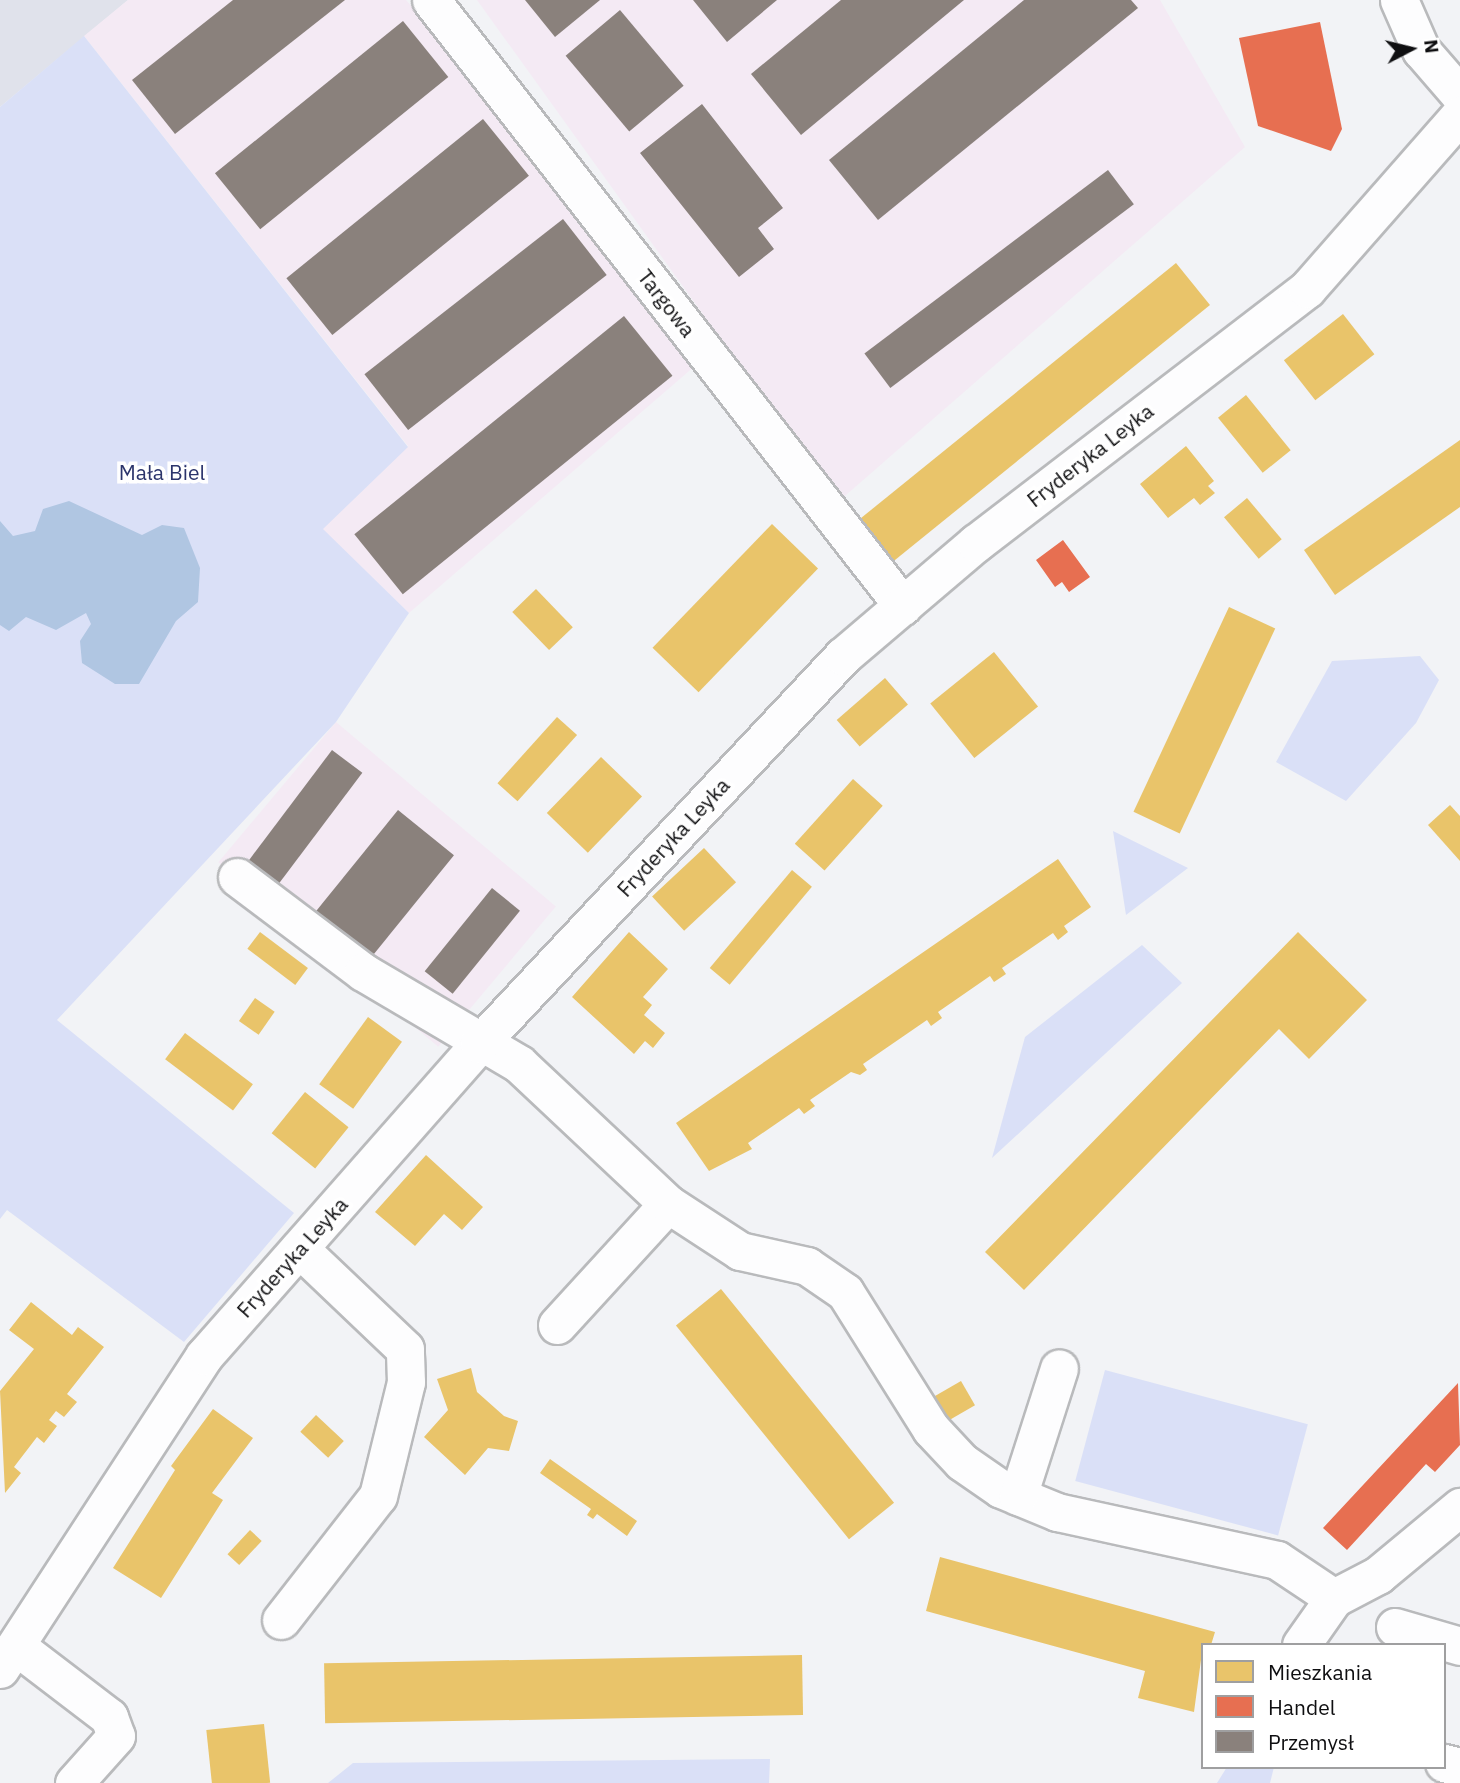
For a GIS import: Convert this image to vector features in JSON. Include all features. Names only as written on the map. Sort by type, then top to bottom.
[{"type":"street","name":"Targowa","points":[[431,0],[903,606]]},
{"type":"street","points":[[1399,0],[1420,50],[1460,95]]},
{"type":"street","name":"Fryderyka Leyka","points":[[8,1657],[204,1356],[479,1044],[843,656],[1307,289],[1460,114]]},
{"type":"street","points":[[237,877],[363,972],[411,995],[479,1044],[519,1064],[668,1204],[740,1251],[807,1266],[845,1292],[931,1429],[962,1462],[1018,1496],[1058,1512],[1276,1560],[1334,1598]]},
{"type":"street","points":[[556,1325],[668,1204]]},
{"type":"street","points":[[281,1620],[378,1496],[406,1381],[405,1349],[299,1248]]},
{"type":"street","points":[[1018,1496],[1059,1368]]},
{"type":"street","points":[[1302,1643],[1334,1598],[1378,1575],[1460,1507]]},
{"type":"street","points":[[1395,1627],[1460,1646]]},
{"type":"street","points":[[8,1657],[109,1717],[116,1736],[74,1783]]},
{"type":"shaded area","points":[[0,0],[128,0],[0,107]]},
{"type":"shaded area","points":[[128,0],[406,0],[490,96],[696,365],[409,613],[322,529],[408,446],[84,36]]},
{"type":"shaded area","points":[[477,0],[1160,0],[1245,147],[838,502]]},
{"type":"shaded area","points":[[69,501],[142,535],[162,525],[184,528],[200,568],[198,602],[176,621],[139,684],[115,684],[82,663],[80,641],[91,624],[86,613],[56,630],[26,617],[9,631],[0,625],[0,521],[13,536],[35,531],[43,509]]},
{"type":"shaded area","points":[[336,722],[556,906],[438,1047],[218,862]]},
{"type":"green space","name":"Mała Biel","points":[[84,36],[408,447],[323,529],[409,613],[336,722],[57,1020],[294,1213],[184,1342],[7,1210],[0,1219],[0,107]]},
{"type":"green space","points":[[1420,656],[1439,680],[1416,723],[1346,801],[1276,762],[1332,661]]},
{"type":"green space","points":[[1113,831],[1188,868],[1126,915]]},
{"type":"green space","points":[[1142,945],[1182,983],[992,1158],[1025,1037]]},
{"type":"green space","points":[[1105,1370],[1308,1424],[1278,1535],[1075,1481]]},
{"type":"green space","points":[[770,1759],[769,1783],[328,1783],[353,1763]]},
{"type":"green space","points":[[1226,1769],[1274,1769],[1270,1783],[1217,1783]]},
{"type":"building: Mieszkania","points":[[1176,263],[1210,305],[887,567],[853,525]]},
{"type":"building: Mieszkania","points":[[1343,314],[1374,354],[1315,400],[1284,360]]},
{"type":"building: Mieszkania","points":[[1246,395],[1291,450],[1263,473],[1218,418]]},
{"type":"building: Mieszkania","points":[[1460,440],[1460,507],[1335,595],[1304,550]]},
{"type":"building: Mieszkania","points":[[1186,446],[1214,481],[1208,486],[1215,493],[1200,505],[1194,498],[1168,518],[1140,484]]},
{"type":"building: Mieszkania","points":[[1247,498],[1282,539],[1259,559],[1224,517]]},
{"type":"building: Mieszkania","points":[[772,524],[818,568],[699,692],[653,648]]},
{"type":"building: Mieszkania","points":[[536,589],[573,627],[549,650],[512,612]]},
{"type":"building: Mieszkania","points":[[1229,607],[1275,629],[1180,833],[1133,812]]},
{"type":"building: Mieszkania","points":[[994,652],[1038,706],[974,758],[930,704]]},
{"type":"building: Mieszkania","points":[[885,678],[908,704],[860,746],[837,720]]},
{"type":"building: Mieszkania","points":[[557,717],[577,735],[518,801],[497,783]]},
{"type":"building: Mieszkania","points":[[601,757],[642,797],[588,853],[547,813]]},
{"type":"building: Mieszkania","points":[[853,779],[883,806],[825,870],[795,844]]},
{"type":"building: Mieszkania","points":[[1450,805],[1460,816],[1460,861],[1428,825]]},
{"type":"building: Mieszkania","points":[[704,848],[736,882],[684,931],[652,896]]},
{"type":"building: Mieszkania","points":[[1058,859],[1091,907],[1064,926],[1068,932],[1058,940],[1053,933],[1002,968],[1006,974],[994,982],[990,976],[938,1012],[942,1018],[931,1026],[927,1020],[863,1064],[867,1070],[860,1075],[851,1072],[810,1100],[815,1106],[804,1114],[799,1108],[748,1143],[752,1149],[709,1171],[676,1123]]},
{"type":"building: Mieszkania","points":[[792,870],[812,887],[730,985],[710,968]]},
{"type":"building: Mieszkania","points":[[260,932],[308,968],[295,985],[247,949]]},
{"type":"building: Mieszkania","points":[[629,932],[668,969],[643,997],[652,1005],[644,1015],[665,1033],[653,1048],[645,1041],[634,1054],[572,997]]},
{"type":"building: Mieszkania","points":[[1298,932],[1367,1000],[1309,1059],[1279,1029],[1024,1290],[985,1252]]},
{"type":"building: Mieszkania","points":[[255,998],[275,1012],[259,1035],[239,1021]]},
{"type":"building: Mieszkania","points":[[368,1017],[402,1042],[353,1109],[319,1084]]},
{"type":"building: Mieszkania","points":[[185,1033],[253,1084],[233,1111],[165,1059]]},
{"type":"building: Mieszkania","points":[[305,1092],[349,1127],[315,1168],[272,1133]]},
{"type":"building: Mieszkania","points":[[426,1155],[483,1207],[462,1230],[444,1214],[415,1246],[375,1212]]},
{"type":"building: Mieszkania","points":[[721,1289],[894,1503],[849,1539],[676,1326]]},
{"type":"building: Mieszkania","points":[[31,1302],[72,1335],[78,1327],[104,1347],[67,1394],[77,1402],[64,1417],[56,1411],[49,1420],[57,1426],[44,1443],[37,1437],[14,1467],[21,1473],[5,1493],[0,1391],[34,1349],[9,1330]]},
{"type":"building: Mieszkania","points":[[471,1368],[477,1392],[504,1416],[518,1421],[509,1451],[488,1448],[465,1475],[424,1437],[448,1410],[437,1379]]},
{"type":"building: Mieszkania","points":[[961,1381],[975,1405],[947,1421],[933,1397]]},
{"type":"building: Mieszkania","points":[[213,1409],[253,1438],[212,1493],[223,1500],[161,1598],[113,1568],[175,1470],[171,1466]]},
{"type":"building: Mieszkania","points":[[316,1415],[344,1441],[328,1458],[300,1432]]},
{"type":"building: Mieszkania","points":[[550,1459],[637,1521],[627,1536],[597,1514],[593,1519],[587,1515],[591,1509],[540,1473]]},
{"type":"building: Mieszkania","points":[[250,1530],[262,1541],[239,1565],[227,1554]]},
{"type":"building: Mieszkania","points":[[940,1557],[1215,1632],[1212,1643],[1201,1643],[1194,1712],[1138,1698],[1145,1671],[926,1611]]},
{"type":"building: Mieszkania","points":[[802,1655],[803,1715],[325,1723],[324,1663]]},
{"type":"building: Mieszkania","points":[[264,1724],[270,1783],[212,1783],[206,1730]]},
{"type":"building: Handel","points":[[1320,22],[1342,129],[1331,151],[1258,126],[1239,38]]},
{"type":"building: Handel","points":[[1063,540],[1090,577],[1069,592],[1062,582],[1055,587],[1036,560]]},
{"type":"building: Handel","points":[[1458,1383],[1460,1445],[1435,1472],[1426,1464],[1347,1550],[1323,1528]]},
{"type":"building: Przemysł","points":[[233,0],[345,0],[175,134],[132,80]]},
{"type":"building: Przemysł","points":[[525,0],[600,0],[555,37]]},
{"type":"building: Przemysł","points":[[693,0],[777,0],[727,42]]},
{"type":"building: Przemysł","points":[[841,0],[964,0],[801,135],[751,74]]},
{"type":"building: Przemysł","points":[[1024,0],[1131,0],[1138,8],[878,220],[829,160]]},
{"type":"building: Przemysł","points":[[620,10],[684,86],[629,131],[566,56]]},
{"type":"building: Przemysł","points":[[403,21],[448,77],[260,229],[215,173]]},
{"type":"building: Przemysł","points":[[702,104],[783,208],[758,228],[774,249],[739,277],[640,153]]},
{"type":"building: Przemysł","points":[[483,119],[529,176],[332,335],[286,278]]},
{"type":"building: Przemysł","points":[[1108,170],[1134,204],[890,388],[864,354]]},
{"type":"building: Przemysł","points":[[563,219],[607,275],[408,430],[364,374]]},
{"type":"building: Przemysł","points":[[624,316],[672,376],[403,594],[354,534]]},
{"type":"building: Przemysł","points":[[332,750],[362,773],[277,886],[247,863]]},
{"type":"building: Przemysł","points":[[398,810],[454,855],[366,964],[310,919]]},
{"type":"building: Przemysł","points":[[492,888],[520,911],[453,994],[425,971]]}]
